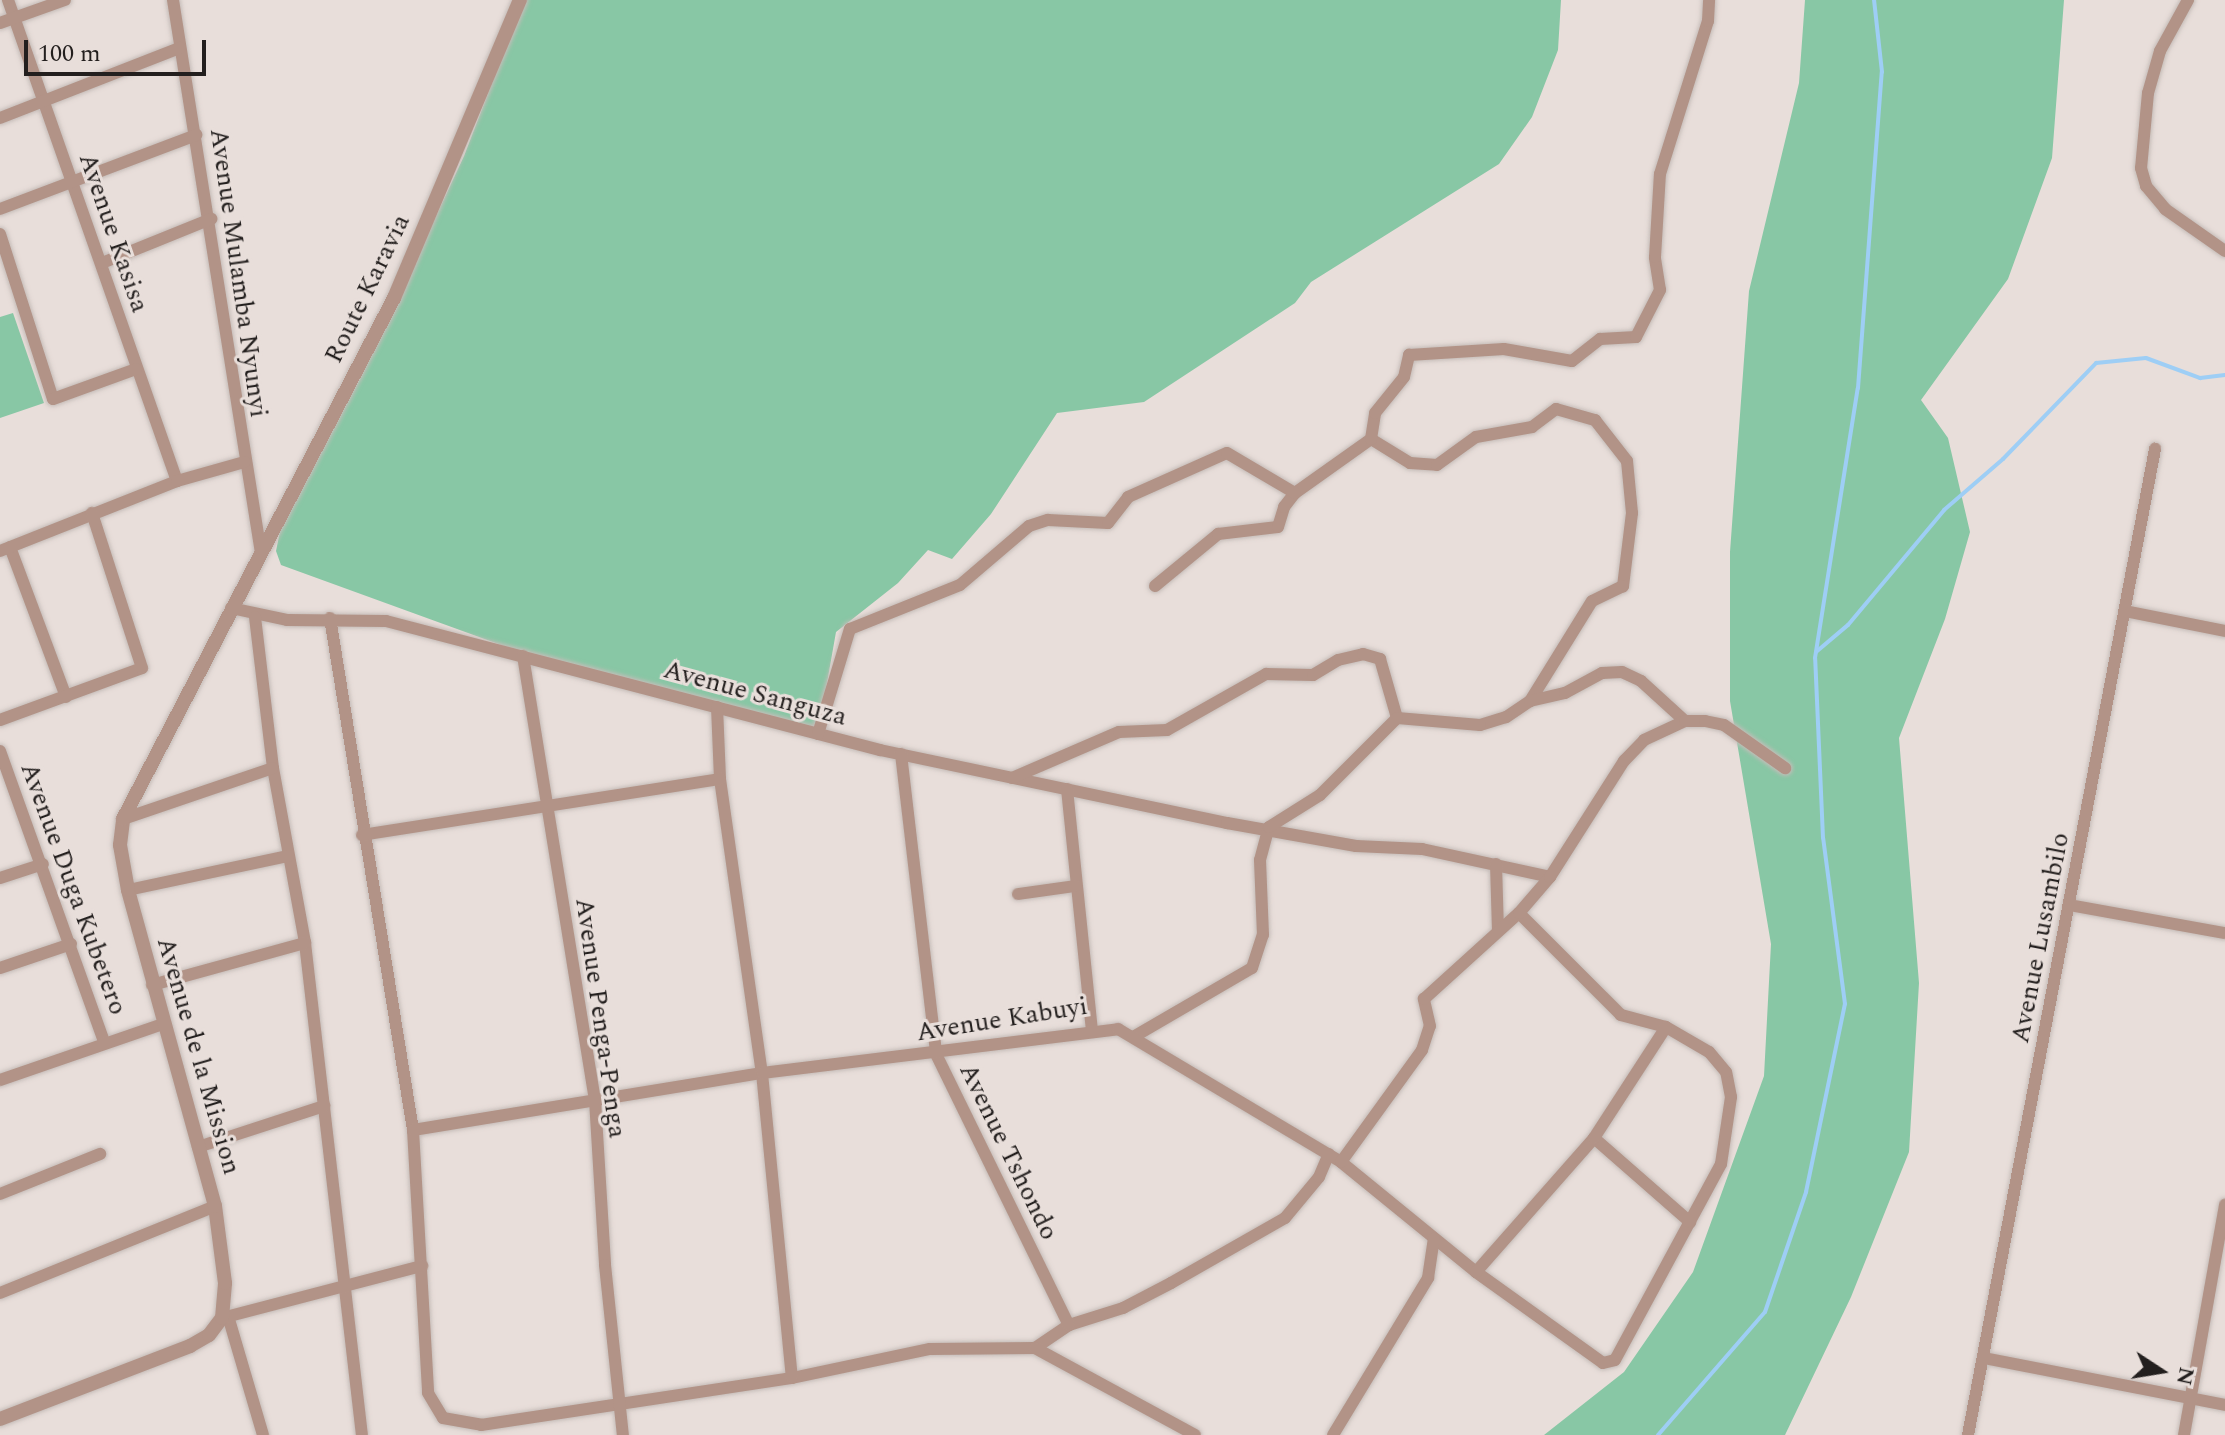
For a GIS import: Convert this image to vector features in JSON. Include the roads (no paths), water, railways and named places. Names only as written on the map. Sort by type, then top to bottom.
[{"type":"street","name":"Avenue Kasisa","points":[[8,0],[177,481]]},
{"type":"street","points":[[0,23],[65,0]]},
{"type":"street","name":"Avenue Mulamba Nyunyi","points":[[173,0],[211,219],[244,462],[261,553]]},
{"type":"street","name":"Route Karavia","points":[[241,590],[394,298],[520,0]]},
{"type":"street","points":[[1155,586],[1218,534],[1274,530],[1295,493],[1371,439],[1381,402],[1398,386],[1409,355],[1417,351],[1504,349],[1572,361],[1593,341],[1629,339],[1639,333],[1660,290],[1655,257],[1660,174],[1708,21],[1709,0]]},
{"type":"street","points":[[2188,0],[2160,51],[2148,93],[2141,168],[2146,186],[2165,209],[2225,251]]},
{"type":"street","points":[[0,118],[180,48]]},
{"type":"street","points":[[0,209],[196,135]]},
{"type":"street","points":[[102,263],[211,219]]},
{"type":"street","points":[[0,234],[51,395],[58,401],[136,369]]},
{"type":"street","points":[[1371,439],[1410,463],[1437,465],[1476,437],[1532,427],[1556,409],[1595,420],[1613,445],[1626,453],[1632,513],[1623,586],[1592,601],[1530,701]]},
{"type":"street","name":"Avenue Lusambilo","points":[[1968,1435],[2155,449]]},
{"type":"street","points":[[818,734],[850,629],[960,585],[1029,526],[1048,520],[1108,523],[1128,497],[1227,453],[1295,493]]},
{"type":"street","points":[[66,697],[5,549],[177,481],[244,462]]},
{"type":"street","points":[[0,720],[138,672],[142,665],[92,513]]},
{"type":"street","name":"Avenue de la Mission","points":[[225,1317],[225,1283],[215,1206],[152,985],[120,845],[123,819],[241,590]]},
{"type":"street","name":"Avenue Sanguza","points":[[231,608],[255,617],[386,621],[901,754],[1227,823],[1269,827],[1356,846],[1422,849],[1550,877]]},
{"type":"street","points":[[2125,611],[2225,631]]},
{"type":"street","points":[[255,617],[273,768],[305,943],[362,1435]]},
{"type":"street","points":[[330,618],[362,835],[413,1130],[428,1393],[443,1418],[470,1426],[792,1378],[902,1352],[1035,1348],[1195,1435]]},
{"type":"street","points":[[1011,778],[1119,732],[1167,730],[1266,674],[1313,675],[1354,655],[1369,653],[1380,659],[1397,718]]},
{"type":"street","name":"Avenue Penga-Penga","points":[[523,656],[595,1100],[623,1435]]},
{"type":"street","points":[[1135,1036],[1252,968],[1263,935],[1260,860],[1269,827],[1320,795],[1397,718],[1480,725],[1506,717],[1530,701],[1565,693],[1602,673],[1622,672],[1641,681],[1685,721]]},
{"type":"street","points":[[717,707],[720,779],[762,1073],[792,1378]]},
{"type":"street","points":[[1341,1162],[1429,1036],[1424,999],[1519,913],[1550,877],[1624,761],[1644,740],[1685,721],[1724,725],[1785,768]]},
{"type":"street","name":"Avenue Duga Kubetero","points":[[0,751],[5,779],[43,864],[104,1042]]},
{"type":"street","name":"Avenue Tshondo","points":[[901,754],[936,1054],[1069,1325]]},
{"type":"street","points":[[123,819],[273,768]]},
{"type":"street","points":[[362,835],[720,779]]},
{"type":"street","points":[[1067,789],[1092,1029]]},
{"type":"street","points":[[128,890],[288,856]]},
{"type":"street","points":[[0,878],[43,864]]},
{"type":"street","points":[[1496,864],[1498,930]]},
{"type":"street","points":[[1018,894],[1075,886]]},
{"type":"street","points":[[2069,905],[2225,933]]},
{"type":"street","points":[[1519,913],[1621,1015],[1637,1023],[1666,1027],[1709,1052],[1726,1072],[1731,1097],[1721,1164],[1690,1222],[1594,1138]]},
{"type":"street","points":[[152,985],[305,943]]},
{"type":"street","points":[[0,968],[71,944]]},
{"type":"street","points":[[0,1080],[163,1024]]},
{"type":"street","points":[[1476,1272],[1594,1138],[1666,1027]]},
{"type":"street","name":"Avenue Kabuyi","points":[[413,1130],[762,1073],[936,1054],[1092,1029],[1118,1029],[1135,1036],[1341,1162],[1476,1272],[1593,1360],[1615,1360],[1690,1222]]},
{"type":"street","points":[[198,1147],[324,1106]]},
{"type":"street","points":[[0,1194],[100,1154]]},
{"type":"street","points":[[1035,1348],[1069,1325],[1123,1308],[1285,1218],[1319,1177],[1329,1154]]},
{"type":"street","points":[[2184,1435],[2225,1205]]},
{"type":"street","points":[[0,1293],[215,1206]]},
{"type":"street","points":[[1333,1435],[1428,1278],[1434,1238]]},
{"type":"street","points":[[0,1419],[190,1346],[209,1335],[225,1317],[345,1282],[422,1266]]},
{"type":"street","points":[[225,1317],[263,1435]]},
{"type":"street","points":[[1984,1358],[2225,1405]]},
{"type":"waterway","points":[[1658,1435],[1765,1312],[1806,1192],[1845,1004],[1823,838],[1815,658],[1858,388],[1882,72],[1874,0]]},
{"type":"waterway","points":[[1816,652],[1848,625],[1944,510],[2003,459],[2096,363],[2146,358],[2200,378],[2225,375]]}]
